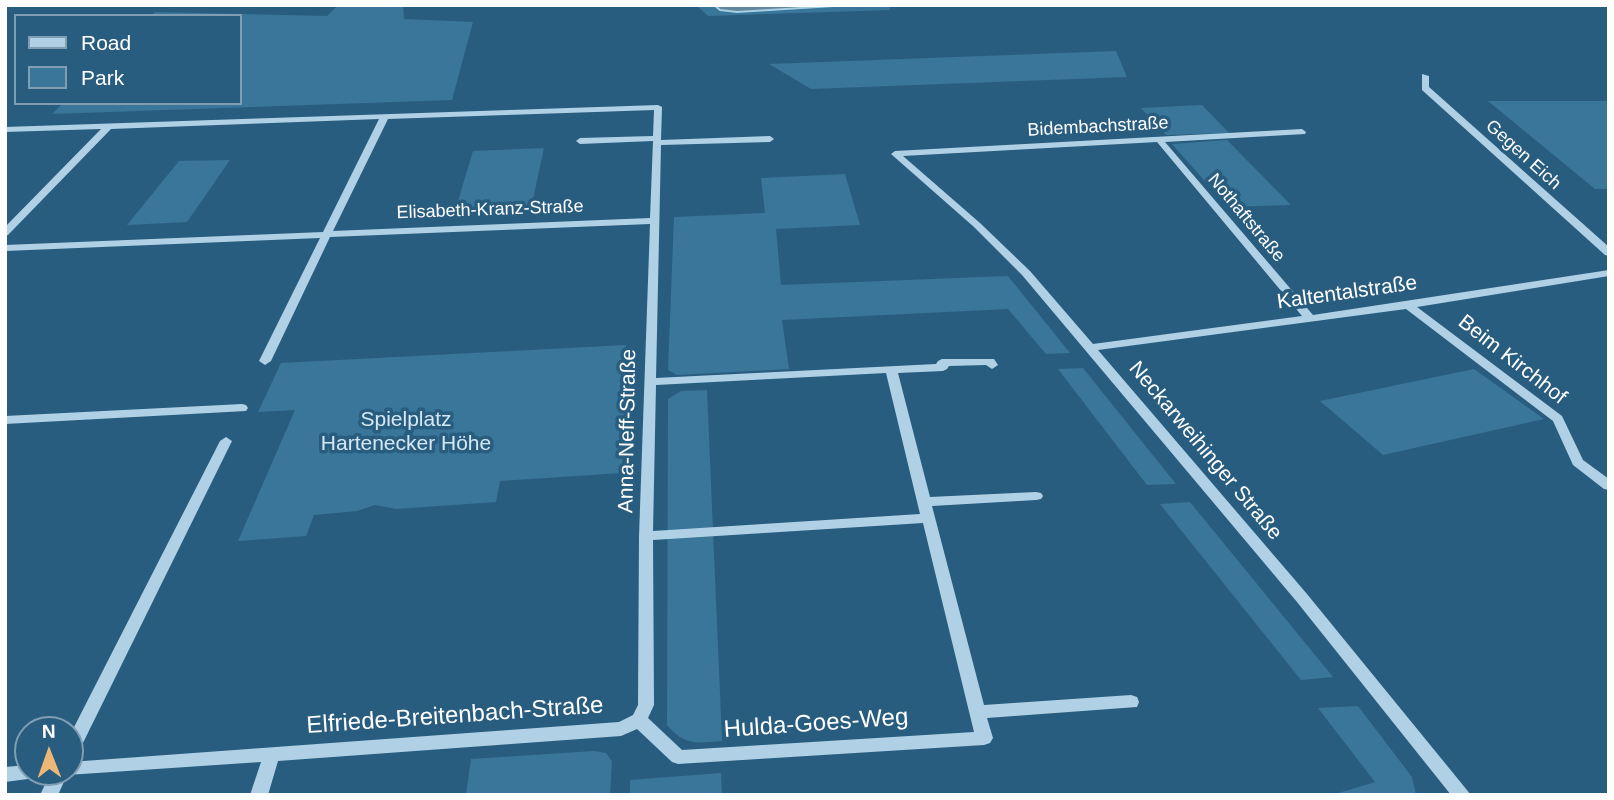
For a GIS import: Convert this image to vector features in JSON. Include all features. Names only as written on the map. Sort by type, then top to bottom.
[{"type":"street","name":"Gegen Eich","points":[[1425,76],[1425,88],[1609,253]]},
{"type":"street","name":"Anna-Neff-Straße","points":[[385,116],[658,107],[646,536],[646,705],[639,720]]},
{"type":"street","points":[[5,130],[385,116],[265,361]]},
{"type":"street","points":[[5,233],[109,127]]},
{"type":"street","name":"Bidembachstraße","points":[[895,154],[1302,132]]},
{"type":"street","points":[[580,141],[771,139]]},
{"type":"street","name":"Nothaftstraße","points":[[1158,140],[1309,317]]},
{"type":"street","name":"Neckarweihinger Straße","points":[[895,154],[977,225],[1026,273],[1294,588],[1462,795]]},
{"type":"street","name":"Elisabeth-Kranz-Straße","points":[[5,248],[655,221]]},
{"type":"street","name":"Kaltentalstraße","points":[[1090,348],[1408,305],[1609,273]]},
{"type":"street","name":"Beim Kirchhof","points":[[1408,305],[1558,419],[1578,462],[1609,486]]},
{"type":"street","points":[[650,382],[943,367],[942,363],[990,361],[992,365]]},
{"type":"street","name":"Hulda-Goes-Weg","points":[[639,720],[678,757],[985,738],[891,370]]},
{"type":"street","points":[[5,420],[242,408]]},
{"type":"street","points":[[84,724],[226,441]]},
{"type":"street","points":[[924,502],[1036,496]]},
{"type":"street","points":[[646,536],[928,518]]},
{"type":"street","points":[[978,712],[1131,702]]},
{"type":"street","name":"Elfriede-Breitenbach-Straße","points":[[84,768],[621,729],[639,720]]},
{"type":"street","points":[[259,795],[272,754]]},
{"type":"green space","points":[[338,5],[403,5],[404,19],[473,22],[452,100],[52,114],[61,105],[242,105],[242,14],[327,16]]},
{"type":"green space","points":[[696,5],[889,5],[890,10],[708,16]]},
{"type":"green space","points":[[155,12],[241,14],[153,14]]},
{"type":"green space","points":[[1116,51],[1127,77],[811,89],[769,64]]},
{"type":"green space","points":[[1488,101],[1609,101],[1609,189],[1595,189]]},
{"type":"green space","points":[[1202,105],[1229,133],[1166,135],[1141,108]]},
{"type":"green space","points":[[1227,140],[1291,205],[1228,207],[1172,144]]},
{"type":"green space","points":[[544,148],[531,208],[455,211],[473,151]]},
{"type":"green space","points":[[230,160],[187,222],[127,225],[179,161]]},
{"type":"green space","points":[[845,174],[860,225],[776,229],[781,285],[1008,276],[1070,353],[1046,354],[1008,309],[782,320],[789,369],[677,375],[668,370],[674,217],[765,213],[761,178]]},
{"type":"green space","name":"Spielplatz Hartenecker Höhe","points":[[626,345],[622,473],[500,481],[496,502],[396,509],[375,505],[357,511],[314,515],[306,536],[238,541],[295,410],[258,412],[281,363]]},
{"type":"green space","points":[[1083,368],[1176,484],[1147,485],[1058,369]]},
{"type":"green space","points":[[1474,369],[1544,419],[1383,455],[1320,401]]},
{"type":"green space","points":[[707,390],[722,741],[692,742],[680,737],[667,725],[668,399],[681,391]]},
{"type":"green space","points":[[1190,502],[1333,677],[1301,680],[1160,504]]},
{"type":"green space","points":[[1358,706],[1412,777],[1416,795],[1332,795],[1375,782],[1318,708]]},
{"type":"green space","points":[[594,751],[606,753],[612,761],[610,795],[466,795],[471,759]]},
{"type":"green space","points":[[721,773],[722,795],[630,795],[630,780]]},
{"type":"shaded area","points":[[714,5],[850,5],[737,12],[720,10]]}]
